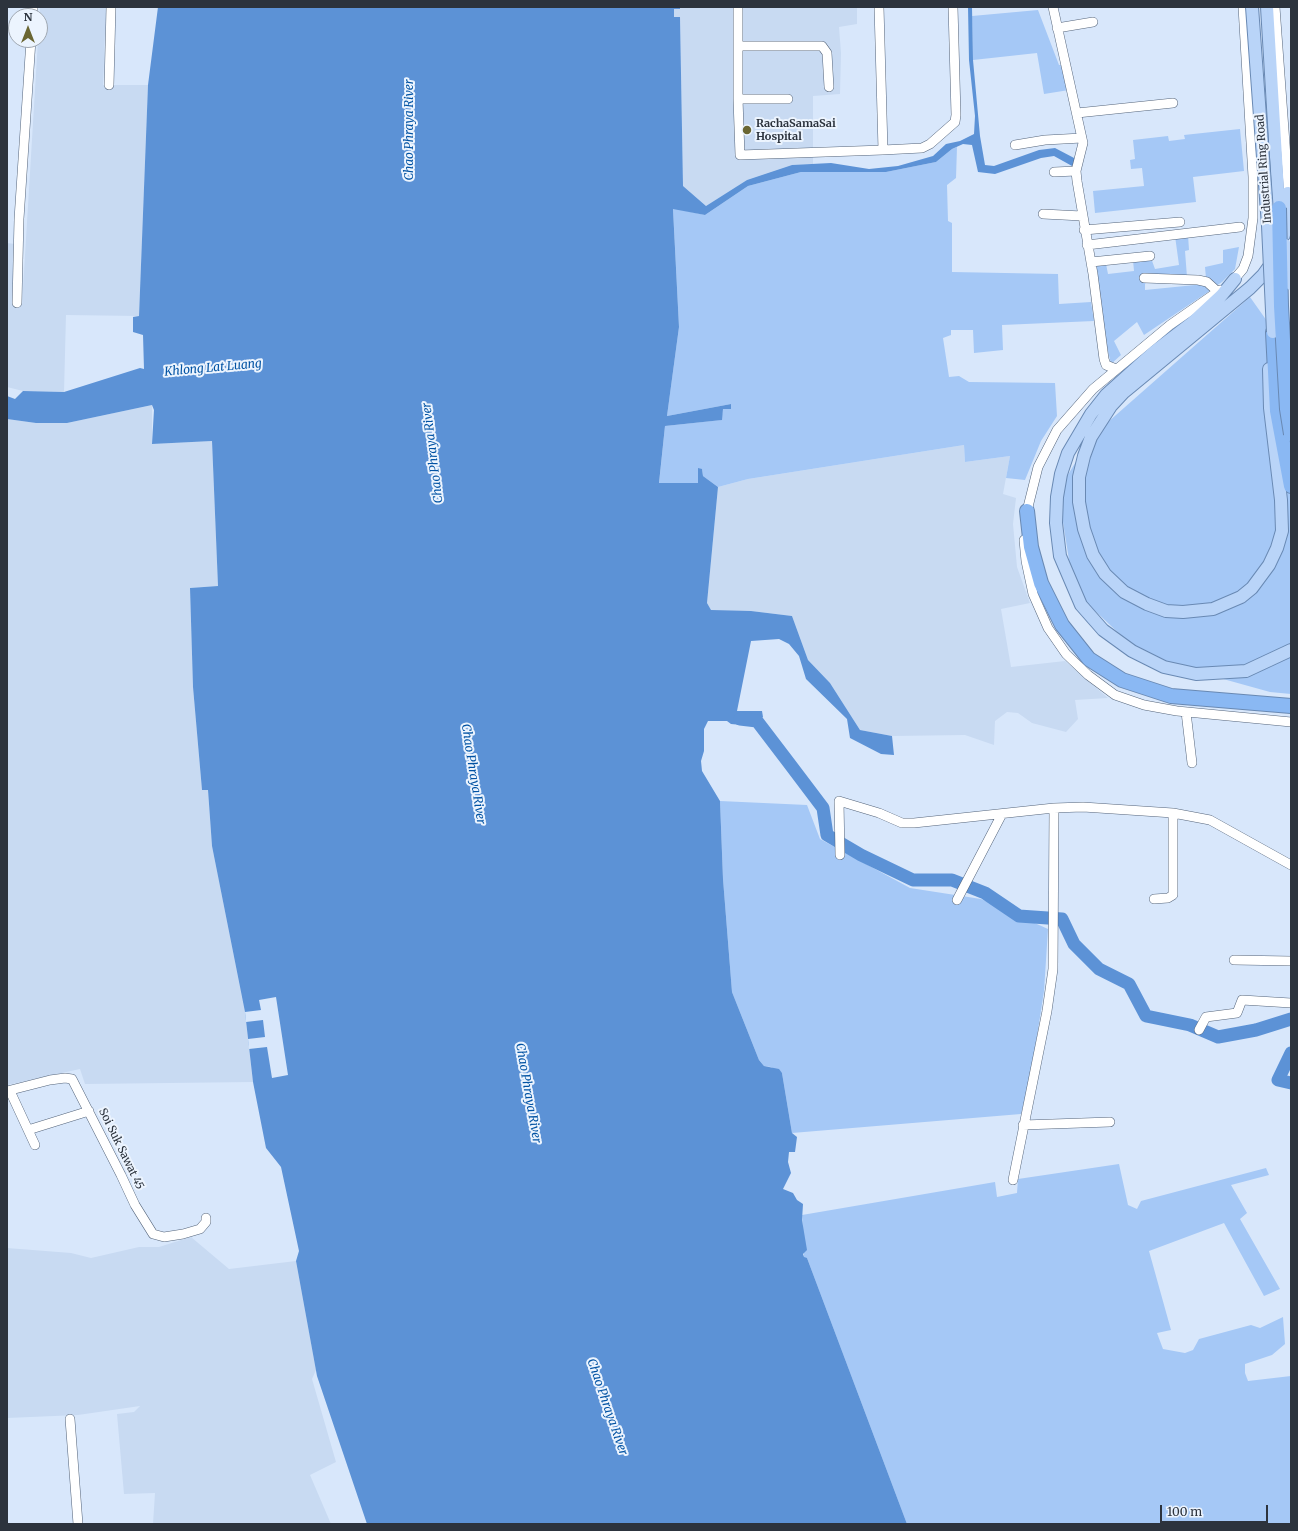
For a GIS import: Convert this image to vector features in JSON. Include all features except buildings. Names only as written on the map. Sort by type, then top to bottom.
[{"type":"highway","points":[[1285,208],[1281,306],[1287,409],[1291,434]]},
{"type":"highway","points":[[1273,332],[1277,411],[1291,486]]},
{"type":"highway","points":[[1027,511],[1031,546],[1041,583],[1062,625],[1089,659],[1122,680],[1171,696],[1226,702],[1291,706]]},
{"type":"main road","name":"Industrial Ring Road","points":[[1252,7],[1268,226],[1273,332],[1269,386],[1281,500],[1282,532],[1277,548],[1269,565],[1252,588],[1227,604],[1198,611],[1166,611],[1146,604],[1124,592],[1105,574],[1093,554],[1084,529],[1079,502],[1080,470],[1091,437],[1111,406],[1124,392],[1263,275],[1272,262],[1283,240],[1288,193]]},
{"type":"main road","name":"Industrial Ring Road","points":[[1267,7],[1291,284]]},
{"type":"main road","points":[[1235,279],[1221,296],[1193,322],[1155,351],[1106,395],[1091,414],[1068,453],[1061,474],[1057,497],[1056,523],[1060,556],[1081,606],[1103,630],[1132,651],[1164,667],[1196,674],[1246,671],[1291,650]]},
{"type":"street","points":[[109,85],[111,7]]},
{"type":"street","points":[[738,7],[738,99],[740,155],[922,148],[930,144],[955,122],[953,7]]},
{"type":"street","points":[[879,7],[883,150]]},
{"type":"street","points":[[1054,7],[1057,28],[1082,138],[1082,152],[1076,171],[1104,359],[1106,364],[1116,369]]},
{"type":"street","points":[[1243,7],[1254,198],[1252,240],[1243,269],[1235,279],[1170,325],[1116,369],[1093,389],[1057,430],[1038,467],[1027,511],[1024,532],[1026,561],[1033,594],[1048,628],[1066,654],[1088,675],[1115,695],[1144,705],[1186,712],[1291,722]]},
{"type":"street","points":[[1275,7],[1288,193],[1285,208]]},
{"type":"street","points":[[1057,28],[1093,22]]},
{"type":"street","points":[[738,46],[822,46],[827,53],[829,87]]},
{"type":"street","points":[[17,303],[19,226],[30,48]]},
{"type":"street","points":[[738,99],[788,99]]},
{"type":"street","points":[[1077,113],[1173,103]]},
{"type":"street","points":[[1016,145],[1045,140],[1082,138]]},
{"type":"street","points":[[1054,172],[1076,171]]},
{"type":"street","points":[[1043,214],[1082,216]]},
{"type":"street","points":[[1084,230],[1180,222]]},
{"type":"street","points":[[1087,245],[1240,227]]},
{"type":"street","points":[[1090,262],[1150,256]]},
{"type":"street","points":[[1144,278],[1198,280],[1207,282],[1218,292]]},
{"type":"street","points":[[1186,712],[1192,763]]},
{"type":"street","points":[[840,854],[839,802],[879,813],[902,823],[914,824],[1054,808],[1083,807],[1173,813],[1210,820],[1291,865]]},
{"type":"street","points":[[1013,1180],[1047,1011],[1053,969],[1054,808]]},
{"type":"street","points":[[1154,899],[1168,898],[1173,895],[1173,813]]},
{"type":"street","points":[[958,898],[1002,814]]},
{"type":"street","points":[[1234,960],[1291,961]]},
{"type":"street","points":[[1199,1030],[1206,1017],[1236,1014],[1242,1000],[1291,1003]]},
{"type":"street","name":"Soi Suk Sawat 45","points":[[9,1091],[69,1078],[75,1082],[135,1205],[153,1234],[164,1237],[200,1229],[206,1222],[206,1218]]},
{"type":"street","points":[[9,1091],[35,1145]]},
{"type":"street","points":[[28,1130],[89,1111]]},
{"type":"street","points":[[1023,1125],[1110,1122]]},
{"type":"street","points":[[70,1420],[78,1524]]},
{"type":"shaded area","points":[[106,7],[103,85],[148,85],[139,316],[66,315],[64,392],[23,391],[7,387],[7,243],[15,244],[12,304],[22,305],[38,48],[48,48],[48,8],[40,8]]},
{"type":"shaded area","name":"RachaSamaSai Hospital","points":[[680,7],[857,7],[857,24],[839,27],[841,53],[840,94],[813,96],[813,164],[792,165],[747,180],[706,206],[683,186],[680,18],[674,17],[674,9],[680,9]]},
{"type":"shaded area","points":[[1038,10],[1059,65],[1064,65],[1069,90],[1044,94],[1037,53],[973,60],[972,16]]},
{"type":"shaded area","points":[[1240,129],[1244,171],[1193,177],[1196,202],[1095,213],[1093,191],[1144,186],[1142,168],[1131,169],[1130,160],[1135,159],[1133,140],[1168,136],[1169,141],[1185,139],[1184,135]]},
{"type":"shaded area","points":[[957,147],[956,178],[947,185],[948,221],[952,223],[952,272],[1058,274],[1059,304],[1091,302],[1094,321],[1002,325],[1003,350],[974,353],[973,330],[951,330],[951,335],[943,338],[949,377],[959,376],[969,382],[1055,383],[1057,416],[1041,441],[1025,480],[1006,478],[1010,456],[965,462],[964,445],[748,479],[718,487],[703,476],[702,469],[698,469],[698,483],[659,484],[665,426],[721,420],[723,409],[731,409],[731,404],[667,416],[679,327],[673,208],[705,215],[748,186],[801,172],[886,172],[936,162],[952,149]]},
{"type":"shaded area","points":[[1188,235],[1189,250],[1185,251],[1187,277],[1150,277],[1145,284],[1145,290],[1205,284],[1211,290],[1144,335],[1137,322],[1114,341],[1121,355],[1111,364],[1105,338],[1095,266],[1106,264],[1108,274],[1134,271],[1133,260],[1151,258],[1155,269],[1179,265],[1175,236]]},
{"type":"shaded area","points":[[1239,247],[1235,269],[1222,282],[1216,286],[1206,278],[1205,267],[1223,263],[1223,250]]},
{"type":"shaded area","points":[[1250,297],[1291,355],[1291,694],[1270,692],[1144,657],[1074,591],[1058,491],[1091,437]]},
{"type":"shaded area","points":[[152,405],[152,444],[212,441],[218,586],[190,588],[193,687],[202,790],[208,790],[212,846],[245,1012],[253,1082],[85,1084],[80,1069],[7,1085],[7,419],[36,423],[67,423]]},
{"type":"shaded area","points":[[964,445],[965,462],[1010,456],[1003,494],[1016,498],[1013,524],[1017,567],[1030,603],[1001,609],[1011,667],[1065,661],[1108,698],[1075,700],[1078,719],[1066,732],[1032,723],[1018,713],[1007,712],[995,721],[994,745],[965,735],[892,736],[860,730],[830,683],[808,660],[792,616],[751,611],[711,611],[707,603],[718,487],[748,479]]},
{"type":"shaded area","points":[[720,801],[807,805],[820,839],[910,888],[981,899],[1048,929],[1044,991],[1031,1075],[1021,1114],[792,1133],[782,1073],[771,1067],[764,1066],[759,1060],[732,992],[723,879]]},
{"type":"shaded area","points":[[1119,1164],[1128,1205],[1137,1209],[1141,1201],[1266,1168],[1269,1175],[1231,1185],[1247,1213],[1240,1219],[1280,1289],[1264,1296],[1224,1223],[1149,1251],[1171,1330],[1157,1333],[1163,1349],[1185,1353],[1193,1350],[1199,1339],[1251,1325],[1260,1328],[1283,1317],[1285,1344],[1272,1355],[1245,1364],[1245,1373],[1248,1381],[1291,1376],[1291,1524],[907,1524],[807,1258],[804,1258],[802,1215],[995,1182],[997,1197],[1017,1193],[1018,1179]]},
{"type":"shaded area","points":[[191,1237],[229,1269],[296,1261],[316,1370],[312,1379],[336,1462],[310,1475],[331,1524],[153,1524],[155,1493],[124,1494],[117,1414],[134,1412],[140,1406],[78,1415],[7,1418],[7,1248],[71,1253],[91,1258],[139,1247],[159,1247]]},
{"type":"water","points":[[158,7],[680,7],[680,9],[674,9],[674,17],[680,17],[683,186],[706,206],[747,180],[792,165],[831,163],[869,169],[898,166],[933,156],[946,144],[960,141],[974,134],[975,116],[969,60],[968,7],[972,7],[973,60],[980,136],[985,165],[994,166],[1039,150],[1055,148],[1076,159],[1072,166],[1054,156],[1041,158],[995,174],[978,172],[972,145],[963,144],[952,149],[936,162],[886,172],[801,172],[748,186],[705,215],[673,209],[679,327],[667,416],[731,404],[731,409],[723,409],[722,420],[665,426],[659,483],[698,483],[698,468],[702,469],[703,476],[718,487],[707,603],[711,610],[751,611],[792,616],[808,660],[830,683],[860,730],[892,736],[894,755],[881,754],[850,738],[847,719],[806,679],[799,656],[789,644],[779,639],[751,641],[737,711],[762,711],[763,717],[757,721],[749,721],[742,725],[731,724],[727,721],[708,721],[704,729],[704,751],[701,761],[702,771],[720,801],[723,879],[732,992],[759,1060],[764,1066],[779,1069],[782,1073],[792,1133],[797,1137],[795,1152],[789,1152],[788,1162],[791,1173],[783,1189],[793,1193],[797,1200],[803,1204],[802,1220],[807,1250],[803,1254],[804,1257],[807,1258],[907,1524],[367,1524],[317,1376],[296,1261],[299,1251],[281,1167],[266,1148],[253,1082],[245,1012],[212,846],[208,790],[202,790],[193,687],[190,588],[218,586],[212,441],[152,444],[154,410],[152,405],[67,423],[36,423],[7,419],[7,396],[15,399],[23,391],[64,392],[140,368],[144,369],[143,335],[133,332],[133,317],[139,316],[148,85]]},
{"type":"pier","points":[[276,997],[288,1075],[272,1078],[267,1047],[249,1049],[248,1039],[265,1037],[263,1020],[246,1022],[245,1012],[261,1010],[259,1000]]},
{"type":"waterway","points":[[740,719],[757,721],[823,808],[827,835],[861,855],[913,880],[952,880],[985,893],[1019,916],[1062,919],[1074,944],[1099,969],[1129,984],[1146,1016],[1190,1025],[1218,1037],[1256,1030],[1291,1019]]},
{"type":"waterway","points":[[1291,1053],[1278,1080],[1291,1083]]},
{"type":"place","name":"RachaSamaSai Hospital","points":[[747,130]]},
{"type":"water label","name":"Chao Phraya River","points":[[410,130]]},
{"type":"water label","name":"Khlong Lat Luang","points":[[213,368]]},
{"type":"water label","name":"Chao Phraya River","points":[[433,453]]},
{"type":"water label","name":"Chao Phraya River","points":[[473,774]]},
{"type":"water label","name":"Chao Phraya River","points":[[528,1093]]},
{"type":"water label","name":"Chao Phraya River","points":[[607,1407]]}]
